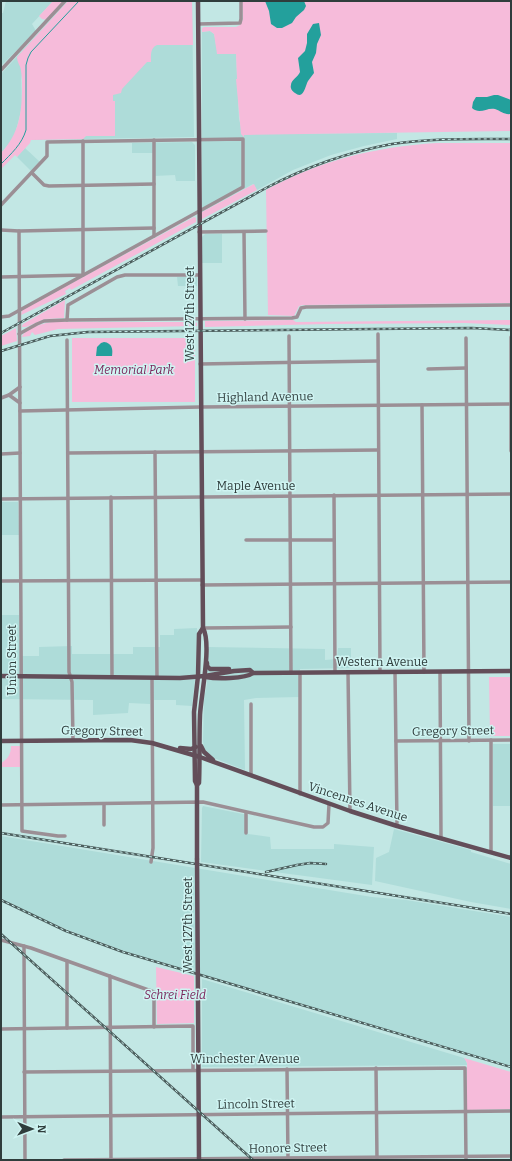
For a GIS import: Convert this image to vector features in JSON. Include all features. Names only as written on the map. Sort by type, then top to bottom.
[{"type":"main road","name":"West 127th Street","points":[[197,785],[199,783],[200,713],[206,659],[206,634],[203,628],[202,582],[198,1]]},
{"type":"main road","name":"West 127th Street","points":[[199,1159],[199,1114],[196,1070],[198,1001],[197,785],[195,781],[194,712],[198,676],[200,634],[203,628]]},
{"type":"main road","points":[[206,659],[207,666],[210,669],[230,669],[234,671]]},
{"type":"main road","name":"Western Avenue","points":[[1,676],[154,678],[205,676],[250,670],[253,673],[511,671]]},
{"type":"main road","name":"Western Avenue","points":[[205,676],[214,679],[232,678],[250,676],[253,673]]},
{"type":"main road","name":"Gregory Street","points":[[1,741],[130,740],[152,743],[200,757]]},
{"type":"main road","points":[[172,748],[194,748],[200,745],[204,753],[216,763]]},
{"type":"main road","name":"Vincennes Avenue","points":[[200,757],[350,811],[397,826],[491,851],[511,858]]},
{"type":"street","points":[[1,70],[65,1]]},
{"type":"street","points":[[198,24],[240,23],[241,1]]},
{"type":"street","points":[[1,204],[48,156],[47,142],[243,139],[243,187],[7,317],[1,317]]},
{"type":"street","points":[[154,140],[154,236]]},
{"type":"street","points":[[83,141],[83,275]]},
{"type":"street","points":[[32,173],[47,186],[154,184]]},
{"type":"street","points":[[1,230],[19,231],[154,228]]},
{"type":"street","name":"Union Street","points":[[19,231],[22,831],[64,836]]},
{"type":"street","points":[[199,232],[266,231]]},
{"type":"street","points":[[244,232],[245,318]]},
{"type":"street","points":[[1,277],[83,275]]},
{"type":"street","points":[[67,320],[68,305],[120,276],[200,275]]},
{"type":"street","points":[[19,334],[44,321],[292,318],[297,316],[300,309],[304,307],[511,305]]},
{"type":"street","points":[[378,334],[380,672]]},
{"type":"street","points":[[289,336],[291,673]]},
{"type":"street","points":[[511,337],[511,451]]},
{"type":"street","points":[[466,338],[469,741]]},
{"type":"street","points":[[67,340],[69,672],[72,682],[73,740]]},
{"type":"street","points":[[200,364],[378,361]]},
{"type":"street","points":[[428,369],[466,368]]},
{"type":"street","points":[[1,398],[9,395],[20,387]]},
{"type":"street","points":[[9,395],[20,403]]},
{"type":"street","name":"Highland Avenue","points":[[20,411],[200,407],[511,404]]},
{"type":"street","points":[[422,405],[424,672]]},
{"type":"street","points":[[68,453],[378,450]]},
{"type":"street","points":[[151,862],[153,848],[152,743],[156,580],[155,452]]},
{"type":"street","points":[[1,454],[20,453]]},
{"type":"street","name":"Maple Avenue","points":[[1,499],[511,494]]},
{"type":"street","points":[[334,495],[335,672]]},
{"type":"street","points":[[111,497],[112,677]]},
{"type":"street","points":[[246,540],[334,540]]},
{"type":"street","points":[[1,581],[156,580],[290,584],[511,582]]},
{"type":"street","points":[[203,628],[291,627]]},
{"type":"street","points":[[348,672],[350,811]]},
{"type":"street","points":[[395,672],[397,826]]},
{"type":"street","points":[[440,672],[441,837]]},
{"type":"street","points":[[300,673],[300,794]]},
{"type":"street","points":[[251,704],[251,776]]},
{"type":"street","points":[[491,740],[491,851]]},
{"type":"street","name":"Gregory Street","points":[[396,741],[511,740]]},
{"type":"street","points":[[1,806],[203,802],[305,826],[320,827],[325,826],[328,823],[329,804]]},
{"type":"street","points":[[104,804],[104,825]]},
{"type":"street","points":[[246,813],[246,833]]},
{"type":"street","points":[[1,940],[24,946],[154,992],[154,1027]]},
{"type":"street","points":[[24,946],[25,1160]]},
{"type":"street","points":[[67,961],[67,1028]]},
{"type":"street","points":[[110,976],[111,1160]]},
{"type":"street","points":[[1,1029],[193,1026],[196,1070]]},
{"type":"street","points":[[376,1068],[377,1158]]},
{"type":"street","name":"Winchester Avenue","points":[[24,1072],[465,1068],[465,1112]]},
{"type":"street","points":[[287,1069],[288,1159]]},
{"type":"street","name":"Lincoln Street","points":[[1,1117],[511,1111]]},
{"type":"street","points":[[465,1112],[466,1158]]},
{"type":"street","name":"Honore Street","points":[[64,1160],[466,1158],[511,1156]]},
{"type":"shaded area","points":[[6,1],[53,1],[32,24],[36,31],[1,66],[1,13],[3,13]]},
{"type":"shaded area","points":[[68,1],[192,1],[194,137],[31,140],[21,73],[22,106],[20,115],[14,138],[1,153],[1,74]]},
{"type":"shaded area","points":[[210,31],[214,34],[216,45],[236,54],[241,134],[397,133],[397,139],[331,155],[293,170],[257,190],[253,184],[202,212],[202,32]]},
{"type":"shaded area","points":[[192,142],[195,145],[195,181],[176,181],[175,175],[154,176],[154,153],[132,153],[132,143]]},
{"type":"shaded area","points":[[25,148],[40,162],[31,171],[17,157]]},
{"type":"shaded area","points":[[205,234],[222,234],[222,263],[202,263],[202,237]]},
{"type":"shaded area","points":[[177,277],[197,277],[197,286],[178,286]]},
{"type":"shaded area","points":[[1,502],[18,502],[19,535],[1,535]]},
{"type":"shaded area","points":[[1,615],[19,615],[20,656],[39,656],[39,647],[72,646],[72,654],[133,654],[133,647],[160,647],[160,635],[174,635],[174,629],[197,628],[196,670],[192,706],[176,705],[176,700],[150,700],[150,704],[129,703],[128,713],[93,715],[93,700],[1,699]]},
{"type":"shaded area","points":[[207,647],[325,649],[325,660],[337,659],[338,648],[351,648],[351,668],[300,669],[299,697],[256,698],[244,700],[245,770],[211,757],[204,749],[204,699],[207,684]]},
{"type":"shaded area","points":[[493,744],[511,744],[511,806],[493,806]]},
{"type":"shaded area","points":[[203,806],[248,815],[248,834],[270,837],[271,849],[334,849],[334,844],[374,847],[372,885],[201,862]]},
{"type":"shaded area","points":[[394,829],[471,850],[471,852],[511,864],[511,909],[471,902],[375,881],[376,858],[389,852]]},
{"type":"shaded area","points":[[1,836],[372,897],[406,900],[511,917],[511,1066],[130,953],[44,920],[1,898]]},
{"type":"shaded area","points":[[202,979],[464,1058],[467,1065],[202,1067]]},
{"type":"green space","points":[[53,1],[63,1],[47,20],[42,19],[39,16]]},
{"type":"green space","points":[[68,1],[192,1],[193,45],[157,45],[153,48],[151,52],[151,62],[147,62],[122,89],[121,93],[113,95],[113,101],[115,101],[115,136],[86,136],[83,139],[31,140],[17,157],[15,155],[1,169],[1,153],[16,131],[20,114],[22,79],[21,69],[17,57]]},
{"type":"green space","points":[[242,1],[511,1],[511,131],[244,135],[244,137],[241,134],[236,79],[236,54],[217,54],[214,34],[210,31],[202,32],[202,28],[204,27],[236,27],[240,25],[243,19]]},
{"type":"green space","points":[[437,143],[511,143],[511,303],[303,305],[299,306],[294,316],[268,315],[266,190],[307,171],[349,157],[392,148]]},
{"type":"green space","points":[[254,184],[257,190],[202,219],[202,212]]},
{"type":"green space","points":[[194,217],[196,218],[196,222],[71,290],[70,288],[65,291],[66,294],[21,315],[22,310]]},
{"type":"green space","points":[[65,300],[64,318],[45,319],[26,327],[22,327],[23,324]]},
{"type":"green space","points":[[293,320],[296,322],[511,320],[511,325],[465,323],[205,327],[205,321]]},
{"type":"green space","points":[[51,322],[195,322],[197,323],[197,326],[58,329],[35,335],[32,332],[30,336],[22,337],[30,329]]},
{"type":"green space","points":[[16,328],[17,341],[1,346],[1,336]]},
{"type":"green space","name":"Memorial Park","points":[[72,338],[195,338],[195,402],[72,402]]},
{"type":"green space","points":[[489,677],[511,677],[511,736],[490,736]]},
{"type":"green space","points":[[11,746],[20,746],[20,767],[1,767],[1,763],[6,760],[10,754]]},
{"type":"green space","name":"Schrei Field","points":[[156,967],[194,976],[194,1023],[157,1024]]},
{"type":"green space","points":[[464,1058],[511,1072],[511,1109],[467,1110],[467,1063]]},
{"type":"water","points":[[265,1],[304,1],[306,6],[292,23],[282,28],[277,28],[271,24],[269,11]]},
{"type":"water","points":[[319,23],[321,35],[312,62],[314,73],[308,81],[304,92],[298,95],[292,90],[291,83],[300,72],[298,58],[305,51],[307,34],[313,24]]},
{"type":"water","points":[[494,95],[511,100],[511,114],[495,109],[478,111],[472,108],[476,97],[487,97]]},
{"type":"water","points":[[104,342],[109,344],[111,347],[112,356],[96,356],[97,347]]},
{"type":"waterway","points":[[1,164],[19,144],[26,130],[26,65],[28,58],[31,52],[79,1]]},
{"type":"railway","points":[[1,333],[296,173],[359,151],[392,144],[436,140],[511,139]]},
{"type":"railway","points":[[1,351],[50,336],[88,332],[472,328],[511,330]]},
{"type":"railway","points":[[1,833],[511,914]]},
{"type":"railway","points":[[266,872],[310,863],[326,864]]},
{"type":"railway","points":[[1,900],[66,931],[123,952],[511,1067]]},
{"type":"railway","points":[[1,934],[253,1160]]}]
